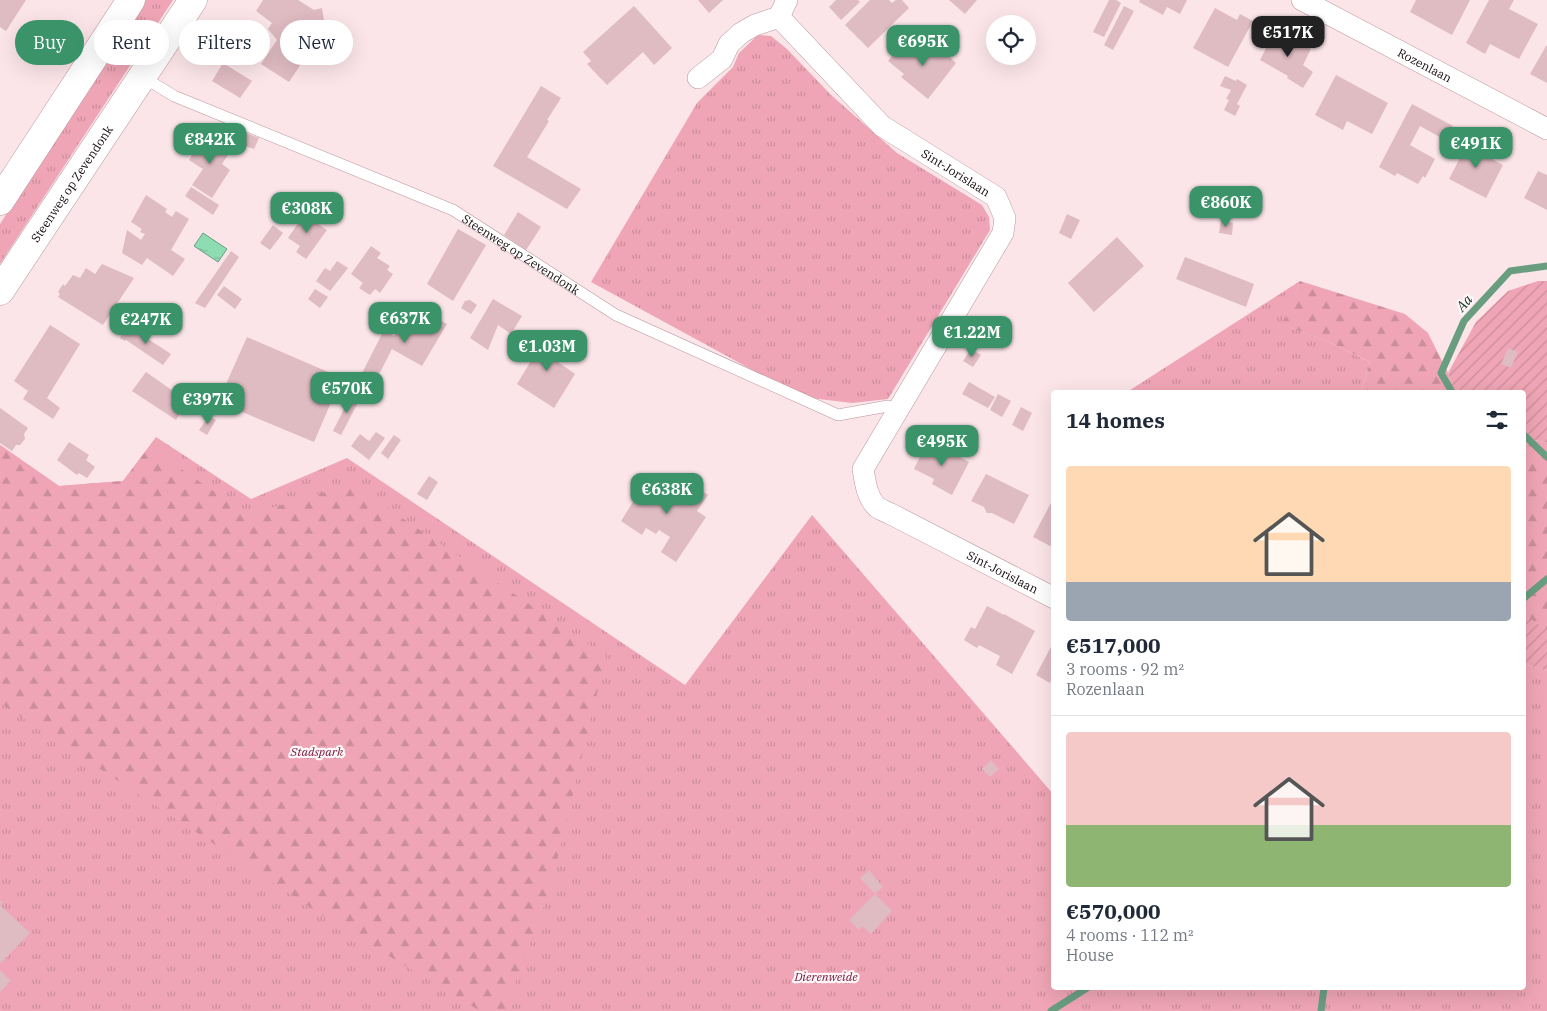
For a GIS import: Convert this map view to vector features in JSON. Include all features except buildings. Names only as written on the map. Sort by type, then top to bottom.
[{"type":"main road","points":[[0,201],[131,0]]},
{"type":"main road","name":"Steenweg op Zevendonk","points":[[0,291],[193,0]]},
{"type":"street","name":"Rozenlaan","points":[[1302,0],[1547,129]]},
{"type":"street","name":"Sint-Jorislaan","points":[[698,78],[722,59],[729,44],[741,33],[783,8],[882,126],[996,197],[1005,218],[1003,233],[863,469],[866,484],[876,506],[1051,596]]},
{"type":"lane","name":"Steenweg op Zevendonk","points":[[143,77],[174,96],[453,210],[616,315],[838,415],[888,406],[897,410]]},
{"type":"green space","points":[[146,0],[173,0],[160,20],[133,20]]},
{"type":"green space","points":[[758,35],[771,36],[787,49],[831,95],[897,153],[982,205],[989,217],[990,230],[888,399],[852,403],[802,397],[591,282],[697,103],[733,67],[739,53]]},
{"type":"green space","points":[[104,65],[130,65],[0,264],[0,224]]},
{"type":"green space","points":[[1300,281],[1284,325],[1327,341],[1370,362],[1362,390],[1130,390]]},
{"type":"green space","points":[[1300,281],[1405,314],[1428,333],[1448,373],[1454,390],[1362,390],[1370,362],[1327,341],[1283,325]]},
{"type":"green space","points":[[1538,281],[1547,281],[1547,443],[1526,436],[1526,390],[1454,390],[1448,373],[1476,322],[1508,291]]},
{"type":"green space","points":[[1526,436],[1547,443],[1547,630],[1526,617]]},
{"type":"green space","name":"Stadspark","points":[[156,437],[251,499],[347,458],[685,685],[812,515],[1051,792],[1051,990],[1526,990],[1526,665],[1547,671],[1547,1011],[0,1011],[0,445],[59,486],[123,481]]},
{"type":"green space","points":[[0,445],[59,486],[123,481],[149,447],[248,515],[352,484],[606,656],[550,890],[505,1011],[480,1011],[328,919],[0,703]]},
{"type":"green space","points":[[1526,616],[1547,630],[1547,671],[1526,665]]},
{"type":"water","points":[[203,233],[227,249],[218,262],[194,246]]},
{"type":"waterway","name":"Aa","points":[[1451,390],[1441,373],[1464,321],[1510,271],[1547,266]]},
{"type":"waterway","name":"Aa","points":[[1526,437],[1547,457]]},
{"type":"waterway","name":"Aa","points":[[1526,596],[1547,579]]},
{"type":"waterway","name":"Aa","points":[[1051,1011],[1084,990]]},
{"type":"waterway","points":[[1321,1011],[1324,990]]},
{"type":"park label","name":"Dierenweide","points":[[826,976]]}]
